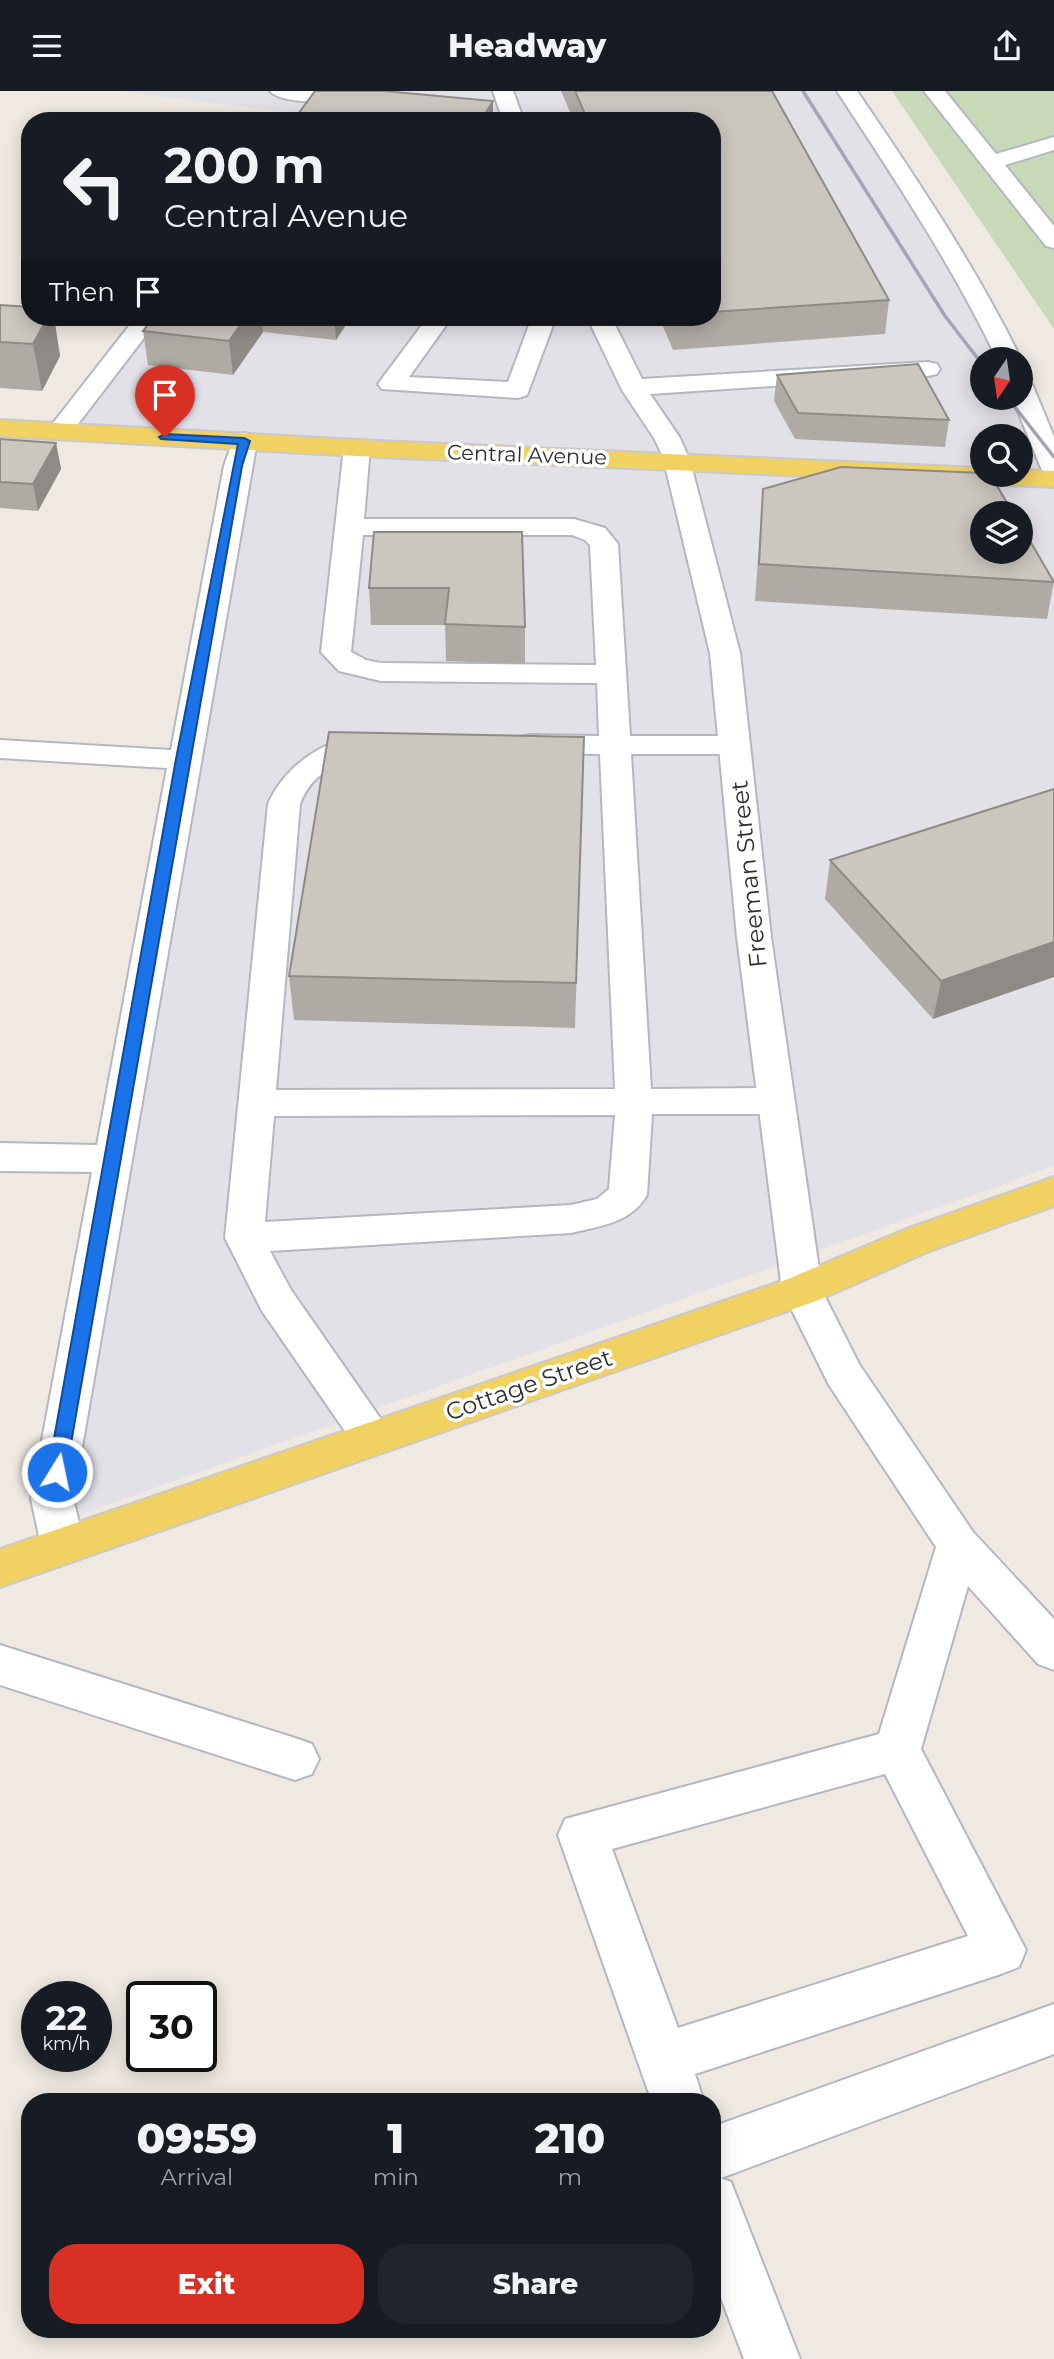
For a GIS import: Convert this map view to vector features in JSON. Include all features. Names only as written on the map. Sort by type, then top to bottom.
[{"type":"main road","name":"Central Avenue","points":[[0,428],[357,448],[1054,479]]},
{"type":"main road","name":"Cottage Street","points":[[0,1568],[802,1290],[918,1240],[1054,1191]]},
{"type":"street","points":[[281,91],[320,93]]},
{"type":"street","points":[[503,91],[511,112]]},
{"type":"street","points":[[847,91],[911,186],[985,309],[1003,347]]},
{"type":"street","points":[[934,91],[1054,241]]},
{"type":"street","points":[[305,112],[320,93]]},
{"type":"street","points":[[989,163],[1054,143]]},
{"type":"street","points":[[59,432],[141,326]]},
{"type":"street","points":[[433,326],[391,384],[519,390],[569,326]]},
{"type":"street","name":"Freeman Street","points":[[580,326],[634,387],[667,438],[677,461],[725,653],[754,937],[802,1290],[843,1374],[958,1545],[1054,1650]]},
{"type":"street","points":[[634,387],[928,369]]},
{"type":"street","points":[[1030,410],[1054,468]]},
{"type":"street","points":[[63,1545],[52,1499],[182,759],[244,441]]},
{"type":"street","points":[[357,448],[336,652],[340,660],[357,668],[381,672],[611,674]]},
{"type":"street","points":[[244,1238],[571,1219],[609,1210],[628,1195],[634,1102],[604,544],[595,534],[574,527],[350,527]]},
{"type":"street","points":[[373,1438],[276,1300],[244,1238],[284,804],[290,784],[320,760],[345,751],[407,743]]},
{"type":"street","points":[[497,744],[735,745]]},
{"type":"street","points":[[0,749],[182,759]]},
{"type":"street","points":[[256,1103],[777,1101]]},
{"type":"street","points":[[0,1157],[112,1159]]},
{"type":"street","points":[[897,1750],[582,1835],[671,2080],[1001,1949],[897,1750],[958,1545]]},
{"type":"street","points":[[0,1665],[295,1759]]},
{"type":"street","points":[[721,2151],[1054,2029]]},
{"type":"street","points":[[721,2225],[772,2359]]},
{"type":"shaded area","points":[[118,91],[846,91],[1000,347],[970,347],[970,410],[1027,410],[1054,457],[1054,1166],[54,1524],[233,437],[214,431],[59,421],[134,326],[721,326],[721,112],[287,112]]},
{"type":"green space","points":[[892,91],[1054,91],[1054,329]]},
{"type":"building","points":[[315,91],[384,91],[493,101],[486,112],[300,112]]},
{"type":"building","points":[[575,91],[772,91],[889,300],[721,311],[721,112],[584,112]]},
{"type":"building","points":[[0,305],[21,306],[21,326],[43,326],[33,344],[0,342]]},
{"type":"building","points":[[147,326],[240,326],[229,341],[143,331]]},
{"type":"building","points":[[918,364],[949,420],[798,413],[777,375]]},
{"type":"building","points":[[0,439],[56,443],[33,484],[0,482]]},
{"type":"building","points":[[841,467],[970,472],[970,487],[998,487],[1006,501],[970,501],[970,564],[1033,564],[1033,546],[1054,582],[759,564],[763,489]]},
{"type":"building","points":[[374,532],[522,532],[525,627],[445,624],[449,588],[369,588]]},
{"type":"building","points":[[329,732],[584,737],[576,983],[289,976]]},
{"type":"building","points":[[1054,789],[1054,942],[941,981],[830,860]]},
{"type":"railway","points":[[803,91],[945,316],[970,348]]},
{"type":"railway","points":[[1017,410],[1054,457]]},
{"type":"route","points":[[57,1472],[182,759],[244,441],[165,437]]}]
